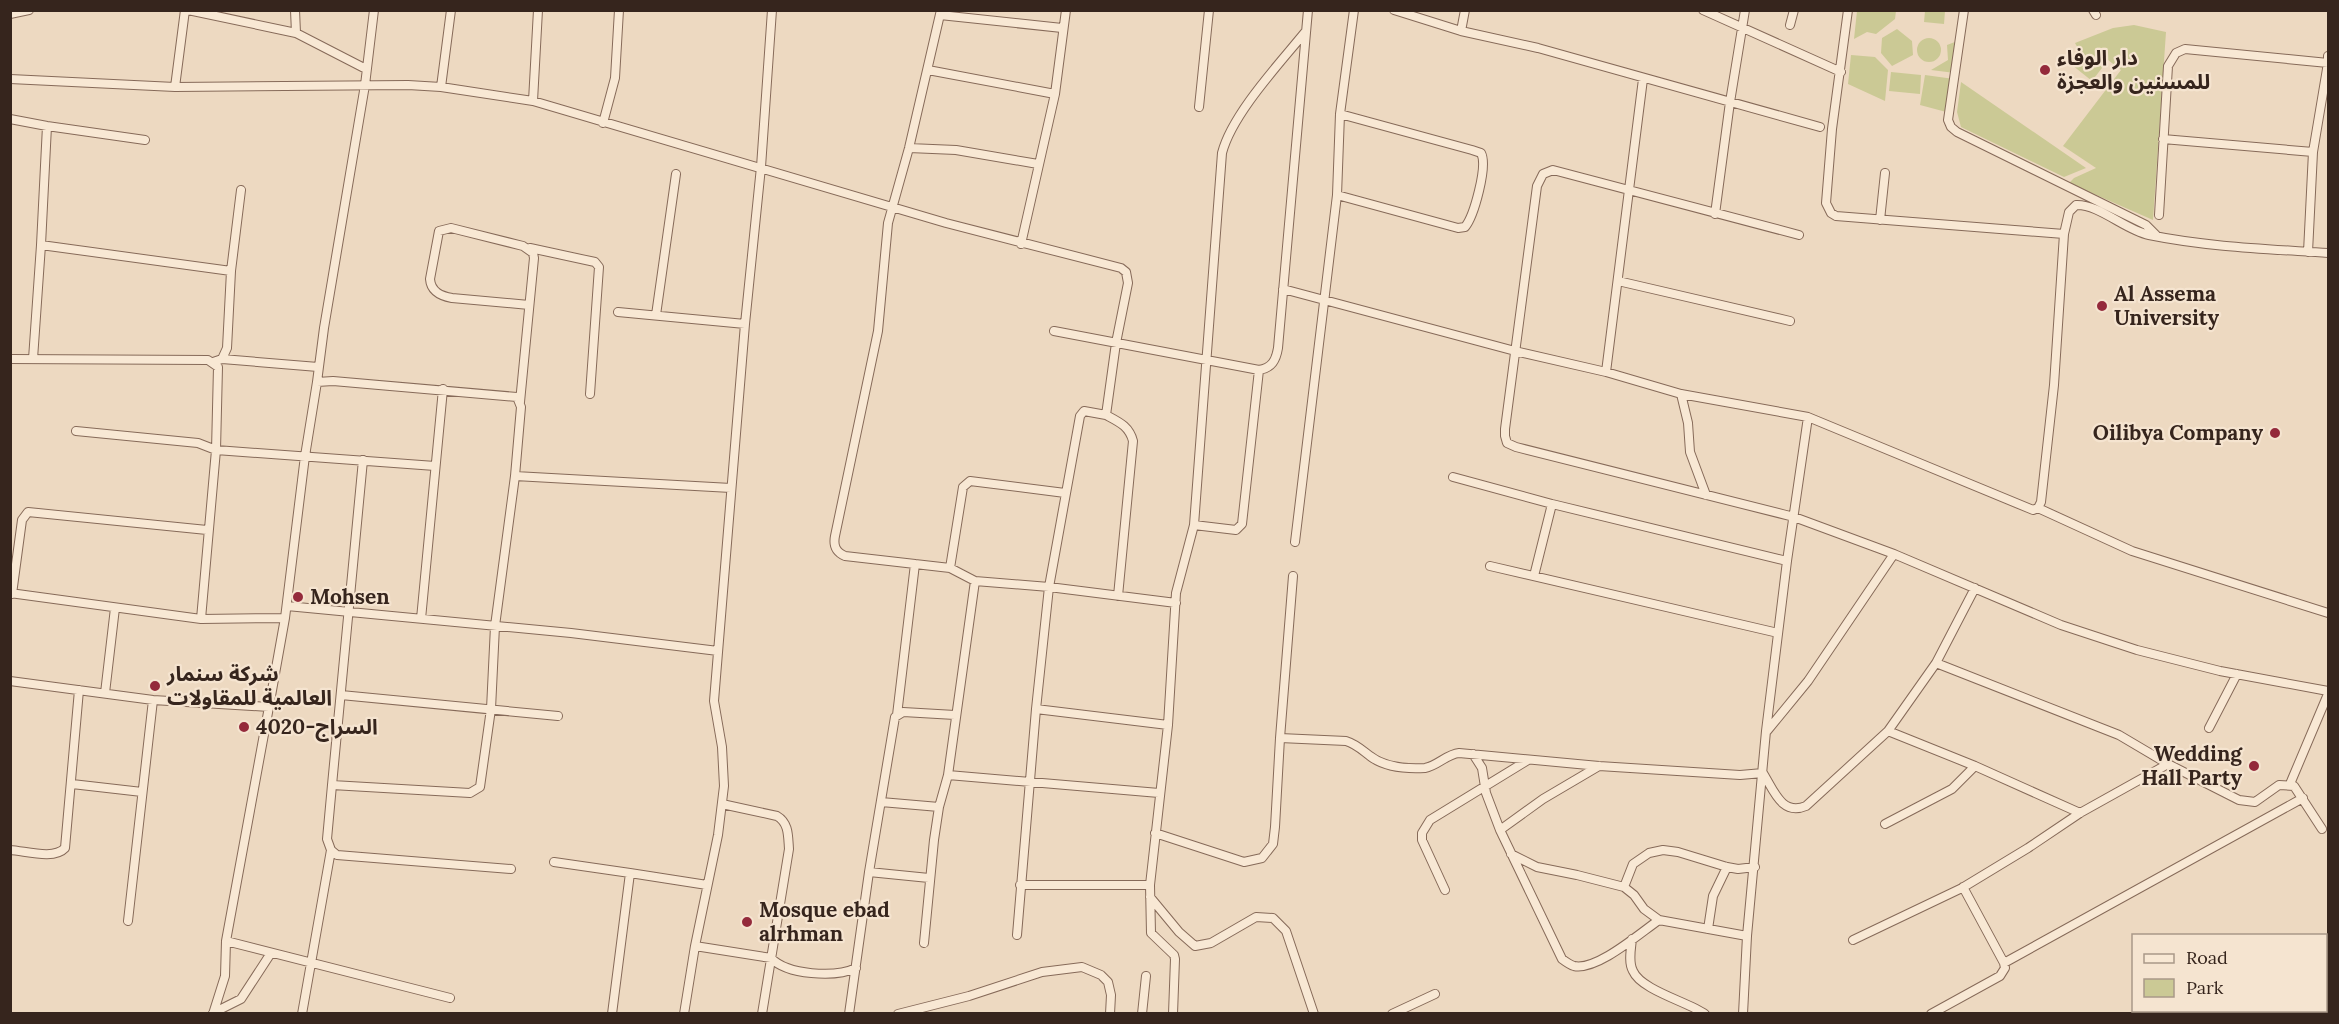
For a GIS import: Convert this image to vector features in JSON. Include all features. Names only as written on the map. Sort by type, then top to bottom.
[{"type":"street","points":[[10,14],[29,10]]},
{"type":"street","points":[[175,87],[187,10],[296,33],[366,69]]},
{"type":"street","points":[[295,10],[296,33]]},
{"type":"street","points":[[213,1013],[225,976],[226,941],[287,606],[304,456],[365,85],[374,10]]},
{"type":"street","points":[[441,87],[452,10]]},
{"type":"street","points":[[532,101],[538,10]]},
{"type":"street","points":[[603,123],[615,78],[619,10]]},
{"type":"street","points":[[684,1014],[722,804],[724,765],[714,701],[745,324],[761,167],[772,10]]},
{"type":"street","points":[[1021,244],[1055,93],[1066,10]]},
{"type":"street","points":[[1199,107],[1209,10]]},
{"type":"street","points":[[1054,331],[1259,370],[1272,364],[1276,356],[1283,289],[1308,10]]},
{"type":"street","points":[[1295,542],[1337,195],[1340,114],[1354,10]]},
{"type":"street","points":[[1394,10],[1417,14],[1461,31],[1538,48],[1820,127]]},
{"type":"street","points":[[1461,31],[1465,10]]},
{"type":"street","points":[[1703,10],[1841,72]]},
{"type":"street","points":[[1715,214],[1745,10]]},
{"type":"street","points":[[1790,25],[1794,10]]},
{"type":"street","points":[[1848,10],[1832,129],[1827,208],[1836,216],[2064,234]]},
{"type":"street","points":[[1964,10],[1948,120],[1951,127],[2146,225],[2156,235]]},
{"type":"street","points":[[1062,28],[941,13],[909,148],[888,223],[878,331],[834,541],[839,554],[845,556],[950,568],[975,581],[1049,587],[1176,603]]},
{"type":"street","points":[[1173,1014],[1174,955],[1150,933],[1150,885],[1168,725],[1178,581],[1194,525],[1222,153],[1225,141],[1236,120],[1306,31]]},
{"type":"street","points":[[2159,215],[2168,66],[2176,52],[2186,49],[2328,63]]},
{"type":"street","points":[[2308,252],[2313,152],[2328,56]]},
{"type":"street","points":[[928,70],[1055,93]]},
{"type":"street","points":[[10,79],[175,87],[365,85],[441,87],[532,101],[893,208],[1021,244],[1120,268],[1126,272],[1128,283],[1116,343],[1106,415]]},
{"type":"street","points":[[1606,372],[1643,79]]},
{"type":"street","points":[[1337,195],[1458,228],[1465,227],[1471,219],[1484,163],[1481,153],[1340,114]]},
{"type":"street","points":[[10,119],[145,140]]},
{"type":"street","points":[[33,359],[47,126]]},
{"type":"street","points":[[2163,139],[2313,152]]},
{"type":"street","points":[[909,148],[956,150],[1038,164]]},
{"type":"street","points":[[1799,235],[1554,170],[1543,174],[1537,186],[1505,429],[1507,443],[1794,517],[1894,554],[2061,625],[2137,650],[2328,693],[2290,784]]},
{"type":"street","points":[[1880,220],[1885,172]]},
{"type":"street","points":[[656,315],[676,174]]},
{"type":"street","points":[[201,619],[207,530],[216,450],[219,372],[217,361],[227,348],[231,271],[241,190]]},
{"type":"street","points":[[2038,508],[2042,502],[2054,385],[2064,234],[2069,212],[2076,205],[2082,205],[2141,232],[2200,244],[2328,253]]},
{"type":"street","points":[[529,304],[441,296],[431,285],[430,279],[436,236],[439,231],[444,229],[595,262],[599,267],[590,394]]},
{"type":"street","points":[[41,245],[231,271]]},
{"type":"street","points":[[332,785],[470,793],[475,791],[482,782],[491,709],[495,626],[514,477],[534,258],[530,249]]},
{"type":"street","points":[[1618,281],[1790,321]]},
{"type":"street","points":[[1283,289],[1515,351],[1606,372],[1681,394],[1808,417],[2026,509],[2038,508],[2132,551],[2328,613]]},
{"type":"street","points":[[618,312],[745,324]]},
{"type":"street","points":[[10,359],[217,361],[318,367]]},
{"type":"street","points":[[1194,525],[1233,530],[1239,529],[1242,524],[1259,370]]},
{"type":"street","points":[[317,382],[333,381],[513,395],[520,402]]},
{"type":"street","points":[[421,619],[443,389]]},
{"type":"street","points":[[1681,394],[1688,423],[1690,452],[1706,495]]},
{"type":"street","points":[[1017,935],[1049,587],[1080,416],[1084,411],[1106,415],[1125,425],[1133,441],[1118,596]]},
{"type":"street","points":[[1743,1014],[1747,936],[1766,731],[1808,417]]},
{"type":"street","points":[[76,431],[198,443],[216,450],[435,466]]},
{"type":"street","points":[[302,1014],[331,850],[327,839],[363,460]]},
{"type":"street","points":[[514,477],[731,488]]},
{"type":"street","points":[[1453,477],[1551,504],[1787,561]]},
{"type":"street","points":[[950,568],[963,487],[970,481],[1065,493]]},
{"type":"street","points":[[1534,576],[1551,504]]},
{"type":"street","points":[[207,530],[28,512],[22,520],[11,593],[201,619],[285,618]]},
{"type":"street","points":[[1766,731],[1808,681],[1894,554]]},
{"type":"street","points":[[849,1014],[869,872],[897,715],[915,564]]},
{"type":"street","points":[[1490,566],[1778,633]]},
{"type":"street","points":[[1155,833],[1244,862],[1262,858],[1273,844],[1293,576]]},
{"type":"street","points":[[924,943],[929,878],[939,807],[948,775],[975,581]]},
{"type":"street","points":[[1763,773],[1782,805],[1788,808],[1806,806],[1888,731],[1936,663],[1975,588]]},
{"type":"street","points":[[287,606],[718,651]]},
{"type":"street","points":[[105,693],[115,608]]},
{"type":"street","points":[[1936,663],[2119,735],[2168,764],[2244,802],[2255,802],[2279,785],[2290,784],[2294,786],[2322,829]]},
{"type":"street","points":[[2209,728],[2236,674]]},
{"type":"street","points":[[10,681],[153,700],[268,707]]},
{"type":"street","points":[[10,850],[52,854],[65,848],[79,690]]},
{"type":"street","points":[[341,695],[558,716]]},
{"type":"street","points":[[128,921],[153,700]]},
{"type":"street","points":[[1036,709],[1168,725]]},
{"type":"street","points":[[897,715],[903,712],[955,716]]},
{"type":"street","points":[[1888,731],[1975,766],[2080,813]]},
{"type":"street","points":[[1280,738],[1347,741],[1355,744],[1381,763],[1394,766],[1426,768],[1454,753],[1599,766],[1740,775],[1763,773]]},
{"type":"street","points":[[1473,754],[1482,768],[1486,793],[1510,854],[1562,959],[1575,966],[1587,966],[1600,960],[1659,920]]},
{"type":"street","points":[[1445,890],[1422,840],[1422,833],[1430,820],[1528,760]]},
{"type":"street","points":[[1853,940],[1963,887],[2080,813],[2168,764]]},
{"type":"street","points":[[1500,830],[1543,799],[1599,766]]},
{"type":"street","points":[[1885,824],[1952,789],[1975,766]]},
{"type":"street","points":[[948,775],[1159,793]]},
{"type":"street","points":[[72,784],[142,792]]},
{"type":"street","points":[[2004,963],[2302,798]]},
{"type":"street","points":[[881,802],[939,807]]},
{"type":"street","points":[[722,804],[777,816],[783,820],[788,831],[789,849],[762,1014]]},
{"type":"street","points":[[331,850],[337,855],[511,869]]},
{"type":"street","points":[[1624,887],[1633,864],[1650,853],[1663,850],[1686,854],[1727,867],[1738,869],[1755,867]]},
{"type":"street","points":[[1510,854],[1537,867],[1624,887],[1634,895],[1644,909],[1659,920],[1747,936]]},
{"type":"street","points":[[554,862],[707,885]]},
{"type":"street","points":[[1708,929],[1713,896],[1727,867]]},
{"type":"street","points":[[869,872],[929,878]]},
{"type":"street","points":[[612,1014],[630,873]]},
{"type":"street","points":[[1020,885],[1150,885]]},
{"type":"street","points":[[1931,1014],[2000,976],[2005,968],[1963,887]]},
{"type":"street","points":[[1150,897],[1179,932],[1195,946],[1211,943],[1256,917],[1273,918],[1286,931],[1314,1014]]},
{"type":"street","points":[[1632,939],[1630,959],[1632,970],[1637,978],[1705,1014]]},
{"type":"street","points":[[226,941],[450,998]]},
{"type":"street","points":[[695,946],[771,958],[777,965],[786,968],[822,974],[848,972],[856,968]]},
{"type":"street","points":[[213,1013],[241,999],[271,953]]},
{"type":"street","points":[[897,1014],[969,996],[1042,972],[1082,968],[1101,975],[1108,982],[1111,995],[1110,1014]]},
{"type":"street","points":[[1142,1014],[1146,976]]},
{"type":"street","points":[[1392,1014],[1435,994]]},
{"type":"green space","points":[[1857,11],[1896,11],[1895,19],[1876,34],[1867,32],[1854,39]]},
{"type":"green space","points":[[1925,11],[1945,11],[1944,24],[1924,22]]},
{"type":"green space","points":[[2134,25],[2166,32],[2153,220],[2069,183],[2074,178],[2096,168],[2063,146],[2121,70],[2108,60],[2092,81],[2072,65],[2076,58],[2084,59],[2075,43],[2113,28]]},
{"type":"green space","points":[[1897,29],[1912,41],[1913,55],[1892,66],[1881,53],[1882,38]]},
{"type":"green space","points":[[1929,38],[1938,41],[1941,50],[1938,59],[1929,62],[1920,59],[1917,50],[1920,41]]},
{"type":"green space","points":[[1960,40],[1955,73],[1931,70],[1948,60],[1947,45]]},
{"type":"green space","points":[[1851,55],[1875,57],[1888,70],[1885,101],[1848,84]]},
{"type":"green space","points":[[1891,72],[1921,75],[1920,94],[1889,91]]},
{"type":"green space","points":[[1925,75],[1954,79],[1950,113],[1920,105]]},
{"type":"green space","points":[[1961,82],[2086,168],[2064,177],[1961,127],[1957,112]]},
{"type":"place","name":"دار الوفاء للمسنين والعجزة","points":[[2045,70]]},
{"type":"place","name":"Al Assema University","points":[[2102,306]]},
{"type":"place","name":"Oilibya Company","points":[[2275,433]]},
{"type":"place","name":"Mohsen","points":[[298,597]]},
{"type":"place","name":"شركة سنمار العالمية للمقاولات","points":[[155,686]]},
{"type":"place","name":"السراج-4020","points":[[244,727]]},
{"type":"place","name":"Wedding Hall Party","points":[[2254,766]]},
{"type":"place","name":"Mosque ebad alrhman","points":[[747,922]]}]
